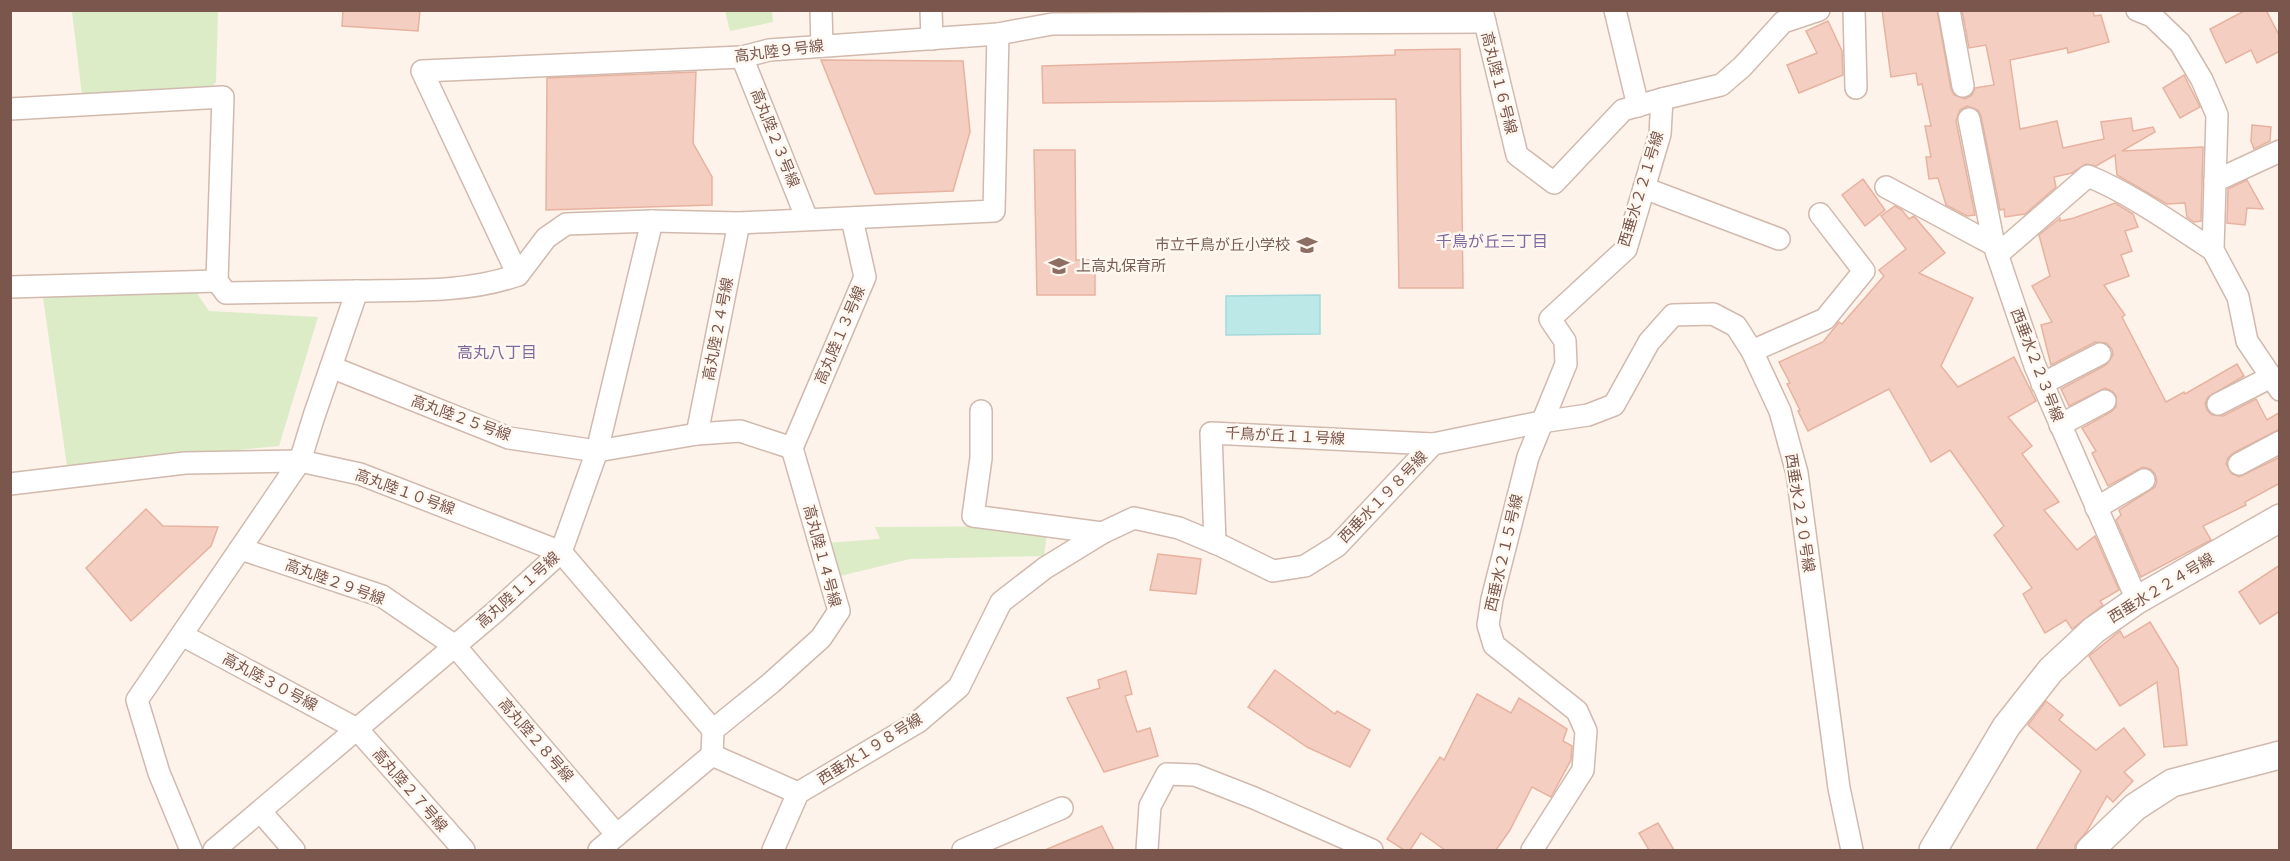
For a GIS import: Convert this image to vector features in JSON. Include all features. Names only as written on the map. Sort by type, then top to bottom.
[{"type":"street","points":[[821,10],[822,46]]},
{"type":"street","points":[[931,10],[932,39]]},
{"type":"street","points":[[1615,10],[1638,106],[1721,86],[1742,67],[1783,22],[1820,10]]},
{"type":"street","points":[[1854,10],[1856,88]]},
{"type":"street","points":[[1949,10],[1963,86]]},
{"type":"street","points":[[2137,10],[2152,16],[2180,43],[2202,80],[2217,115],[2213,250]]},
{"type":"street","name":"高丸陸９号線","points":[[518,275],[422,71],[742,57],[769,50],[998,34],[1052,17],[1484,16]]},
{"type":"street","name":"高丸陸１６号線","points":[[1484,16],[1517,155],[1554,183],[1623,110],[1638,106]]},
{"type":"street","points":[[10,109],[223,97],[217,281],[226,293],[413,290],[493,284],[518,275],[546,238],[566,224],[652,221],[739,223],[994,211],[998,34]]},
{"type":"street","name":"高丸陸２３号線","points":[[742,57],[807,219]]},
{"type":"street","name":"西垂水２２１号線","points":[[1550,319],[1626,249],[1660,134],[1662,99]]},
{"type":"street","name":"西垂水２２３号線","points":[[1969,119],[1996,250],[2042,384],[2137,600]]},
{"type":"street","points":[[2215,181],[2280,151]]},
{"type":"street","points":[[1886,187],[1996,250],[2088,176],[2150,209],[2213,250],[2238,297],[2247,341],[2275,383],[2218,404]]},
{"type":"street","points":[[1644,188],[1779,239]]},
{"type":"street","points":[[1752,351],[1825,319],[1864,272],[1820,214]]},
{"type":"street","name":"高丸陸１３号線","points":[[792,448],[865,277],[852,219]]},
{"type":"street","name":"高丸陸１１号線","points":[[214,850],[455,646],[561,552],[597,451],[652,221]]},
{"type":"street","name":"高丸陸２４号線","points":[[697,434],[739,223]]},
{"type":"street","points":[[10,287],[217,281]]},
{"type":"street","points":[[191,850],[159,773],[137,700],[300,461],[357,291]]},
{"type":"street","name":"西垂水２２０号線","points":[[1541,422],[1588,415],[1614,405],[1649,342],[1673,315],[1713,314],[1736,326],[1752,351],[1780,411],[1797,473],[1839,788],[1852,850]]},
{"type":"street","name":"西垂水２１５号線","points":[[1532,850],[1583,770],[1586,731],[1577,711],[1494,645],[1488,625],[1492,599],[1528,457],[1566,364],[1566,341],[1550,319]]},
{"type":"street","points":[[2042,384],[2100,354]]},
{"type":"street","name":"高丸陸２５号線","points":[[331,367],[509,438],[597,451],[697,434],[740,431],[792,448]]},
{"type":"street","points":[[2060,425],[2105,401]]},
{"type":"street","points":[[981,411],[981,458],[973,516],[1102,533]]},
{"type":"street","name":"西垂水１９８号線","points":[[798,793],[918,722],[959,687],[1001,602],[1046,568],[1102,533],[1134,518],[1179,528],[1273,572],[1305,566],[1337,546],[1433,444],[1541,422]]},
{"type":"street","name":"千鳥が丘１１号線","points":[[1215,543],[1211,432],[1433,444]]},
{"type":"street","points":[[2239,464],[2280,442]]},
{"type":"street","name":"高丸陸１４号線","points":[[713,730],[771,683],[821,638],[839,611],[792,448]]},
{"type":"street","name":"高丸陸１０号線","points":[[10,484],[185,463],[300,461],[360,474],[561,552],[713,730]]},
{"type":"street","points":[[2096,508],[2144,480]]},
{"type":"street","name":"西垂水２２４号線","points":[[1933,850],[2006,727],[2051,670],[2094,630],[2137,600],[2280,518]]},
{"type":"street","name":"高丸陸２９号線","points":[[241,549],[382,596],[455,646]]},
{"type":"street","name":"高丸陸３０号線","points":[[182,635],[357,729]]},
{"type":"street","name":"高丸陸２８号線","points":[[455,646],[617,835]]},
{"type":"street","name":"高丸陸２７号線","points":[[357,729],[464,850]]},
{"type":"street","points":[[599,850],[712,755],[713,730]]},
{"type":"street","points":[[712,755],[798,793],[773,850]]},
{"type":"street","points":[[2090,850],[2135,807],[2172,783],[2280,755]]},
{"type":"street","points":[[1147,850],[1150,806],[1167,774],[1195,775],[1254,798],[1372,850]]},
{"type":"street","points":[[963,850],[1062,808]]},
{"type":"street","points":[[260,811],[294,850]]},
{"type":"green space","points":[[23,11],[218,11],[216,82],[208,91],[82,95],[72,12]]},
{"type":"green space","points":[[725,11],[772,11],[773,22],[730,31]]},
{"type":"green space","points":[[194,289],[209,311],[318,317],[279,446],[67,466],[43,297]]},
{"type":"green space","points":[[1048,526],[1044,556],[910,559],[836,577],[826,543],[880,539],[875,527]]},
{"type":"water","points":[[1320,295],[1320,334],[1226,335],[1226,296]]},
{"type":"building","points":[[343,10],[420,10],[418,31],[342,26]]},
{"type":"building","points":[[1882,10],[1937,10],[1951,89],[1954,95],[1965,99],[1972,95],[1975,88],[1994,85],[1986,45],[1969,48],[1962,10],[2093,10],[2094,16],[2101,15],[2109,42],[2068,53],[2067,48],[2010,60],[2020,129],[2057,121],[2063,148],[2104,139],[2101,122],[2131,118],[2133,131],[2153,127],[2155,132],[2122,151],[2203,147],[2201,221],[2194,222],[2187,217],[2185,203],[2167,204],[2117,175],[2115,155],[2096,166],[2086,164],[2072,173],[2054,177],[2056,187],[2025,214],[2005,217],[2004,209],[2000,210],[1981,116],[1978,110],[1967,106],[1960,110],[1956,121],[1975,215],[1967,216],[1946,205],[1938,178],[1929,179],[1926,157],[1931,157],[1925,126],[1931,126],[1922,84],[1918,85],[1916,73],[1891,77]]},
{"type":"building","points":[[2246,10],[2266,10],[2280,37],[2280,51],[2257,63],[2251,50],[2226,63],[2210,29]]},
{"type":"building","points":[[1828,21],[1842,51],[1843,75],[1799,93],[1787,65],[1817,53],[1806,31]]},
{"type":"building","points":[[1460,49],[1463,288],[1399,288],[1396,99],[1043,103],[1042,66],[1395,55],[1395,50]]},
{"type":"building","points":[[821,60],[963,61],[970,132],[953,191],[875,194]]},
{"type":"building","points":[[696,72],[693,143],[712,177],[712,205],[546,210],[547,78]]},
{"type":"building","points":[[2184,75],[2200,107],[2180,118],[2163,88]]},
{"type":"building","points":[[2252,125],[2271,127],[2270,141],[2254,149],[2251,141]]},
{"type":"building","points":[[1034,150],[1075,150],[1076,260],[1095,260],[1095,295],[1037,295]]},
{"type":"building","points":[[1863,179],[1885,210],[1865,226],[1842,195]]},
{"type":"building","points":[[2247,180],[2263,209],[2247,208],[2245,225],[2227,223],[2228,189]]},
{"type":"building","points":[[2115,203],[2133,214],[2138,227],[2125,231],[2132,251],[2121,255],[2129,276],[2104,285],[2125,315],[2122,317],[2166,402],[2184,392],[2185,394],[2237,364],[2244,376],[2208,397],[2205,403],[2207,410],[2212,415],[2223,416],[2256,399],[2267,420],[2280,412],[2280,429],[2233,453],[2226,464],[2232,474],[2239,477],[2280,457],[2280,483],[2245,502],[2246,505],[2203,526],[2211,540],[2141,577],[2116,520],[2121,515],[2119,510],[2155,487],[2157,481],[2155,474],[2143,467],[2108,486],[2092,453],[2096,451],[2082,428],[2111,412],[2116,407],[2116,396],[2105,388],[2069,406],[2061,389],[2106,365],[2113,355],[2112,349],[2106,343],[2095,342],[2051,365],[2041,325],[2052,322],[2032,286],[2050,276],[2039,235],[2060,218],[2060,221],[2074,218]]},
{"type":"building","points":[[1895,206],[1902,210],[1909,219],[1914,216],[1945,253],[1919,273],[1973,298],[1941,366],[1958,387],[2014,357],[2036,401],[2008,417],[2032,446],[2022,454],[2059,502],[2044,510],[2077,550],[2095,536],[2119,590],[2100,601],[2103,605],[2072,629],[2066,620],[2045,633],[2023,594],[2032,588],[1994,535],[2004,526],[1950,450],[1931,462],[1889,389],[1808,431],[1798,411],[1800,410],[1787,384],[1790,383],[1779,362],[1823,342],[1839,322],[1842,324],[1884,276],[1879,270],[1906,249],[1881,216]]},
{"type":"building","points":[[146,509],[163,526],[218,527],[211,546],[131,621],[86,568]]},
{"type":"building","points":[[1158,554],[1201,559],[1196,594],[1150,590]]},
{"type":"building","points":[[2280,565],[2280,611],[2260,624],[2239,592]]},
{"type":"building","points":[[2150,622],[2178,668],[2187,745],[2164,747],[2157,682],[2120,706],[2089,656],[2120,631],[2124,638]]},
{"type":"building","points":[[1275,670],[1335,714],[1337,711],[1370,730],[1350,767],[1307,747],[1248,707]]},
{"type":"building","points":[[1126,671],[1132,694],[1125,696],[1137,732],[1150,728],[1158,756],[1104,772],[1067,698],[1100,688],[1098,680]]},
{"type":"building","points":[[1477,694],[1511,713],[1519,698],[1567,729],[1563,741],[1572,746],[1571,760],[1551,797],[1532,787],[1510,830],[1496,850],[1445,850],[1421,833],[1410,850],[1404,850],[1387,839],[1440,757],[1444,760]]},
{"type":"building","points":[[2046,701],[2063,715],[2059,720],[2096,750],[2124,728],[2145,755],[2124,772],[2133,781],[2113,802],[2107,796],[2087,831],[2075,845],[2075,850],[2036,850],[2081,771],[2028,725]]},
{"type":"building","points":[[1658,823],[1674,850],[1649,850],[1639,833]]},
{"type":"building","points":[[1102,826],[1114,850],[1045,850]]},
{"type":"place","name":"市立千鳥が丘小学校","points":[[1307,245]]},
{"type":"place","name":"上高丸保育所","points":[[1059,266]]},
{"type":"district","name":"千鳥が丘三丁目","points":[[1492,241]]},
{"type":"district","name":"高丸八丁目","points":[[497,352]]}]
